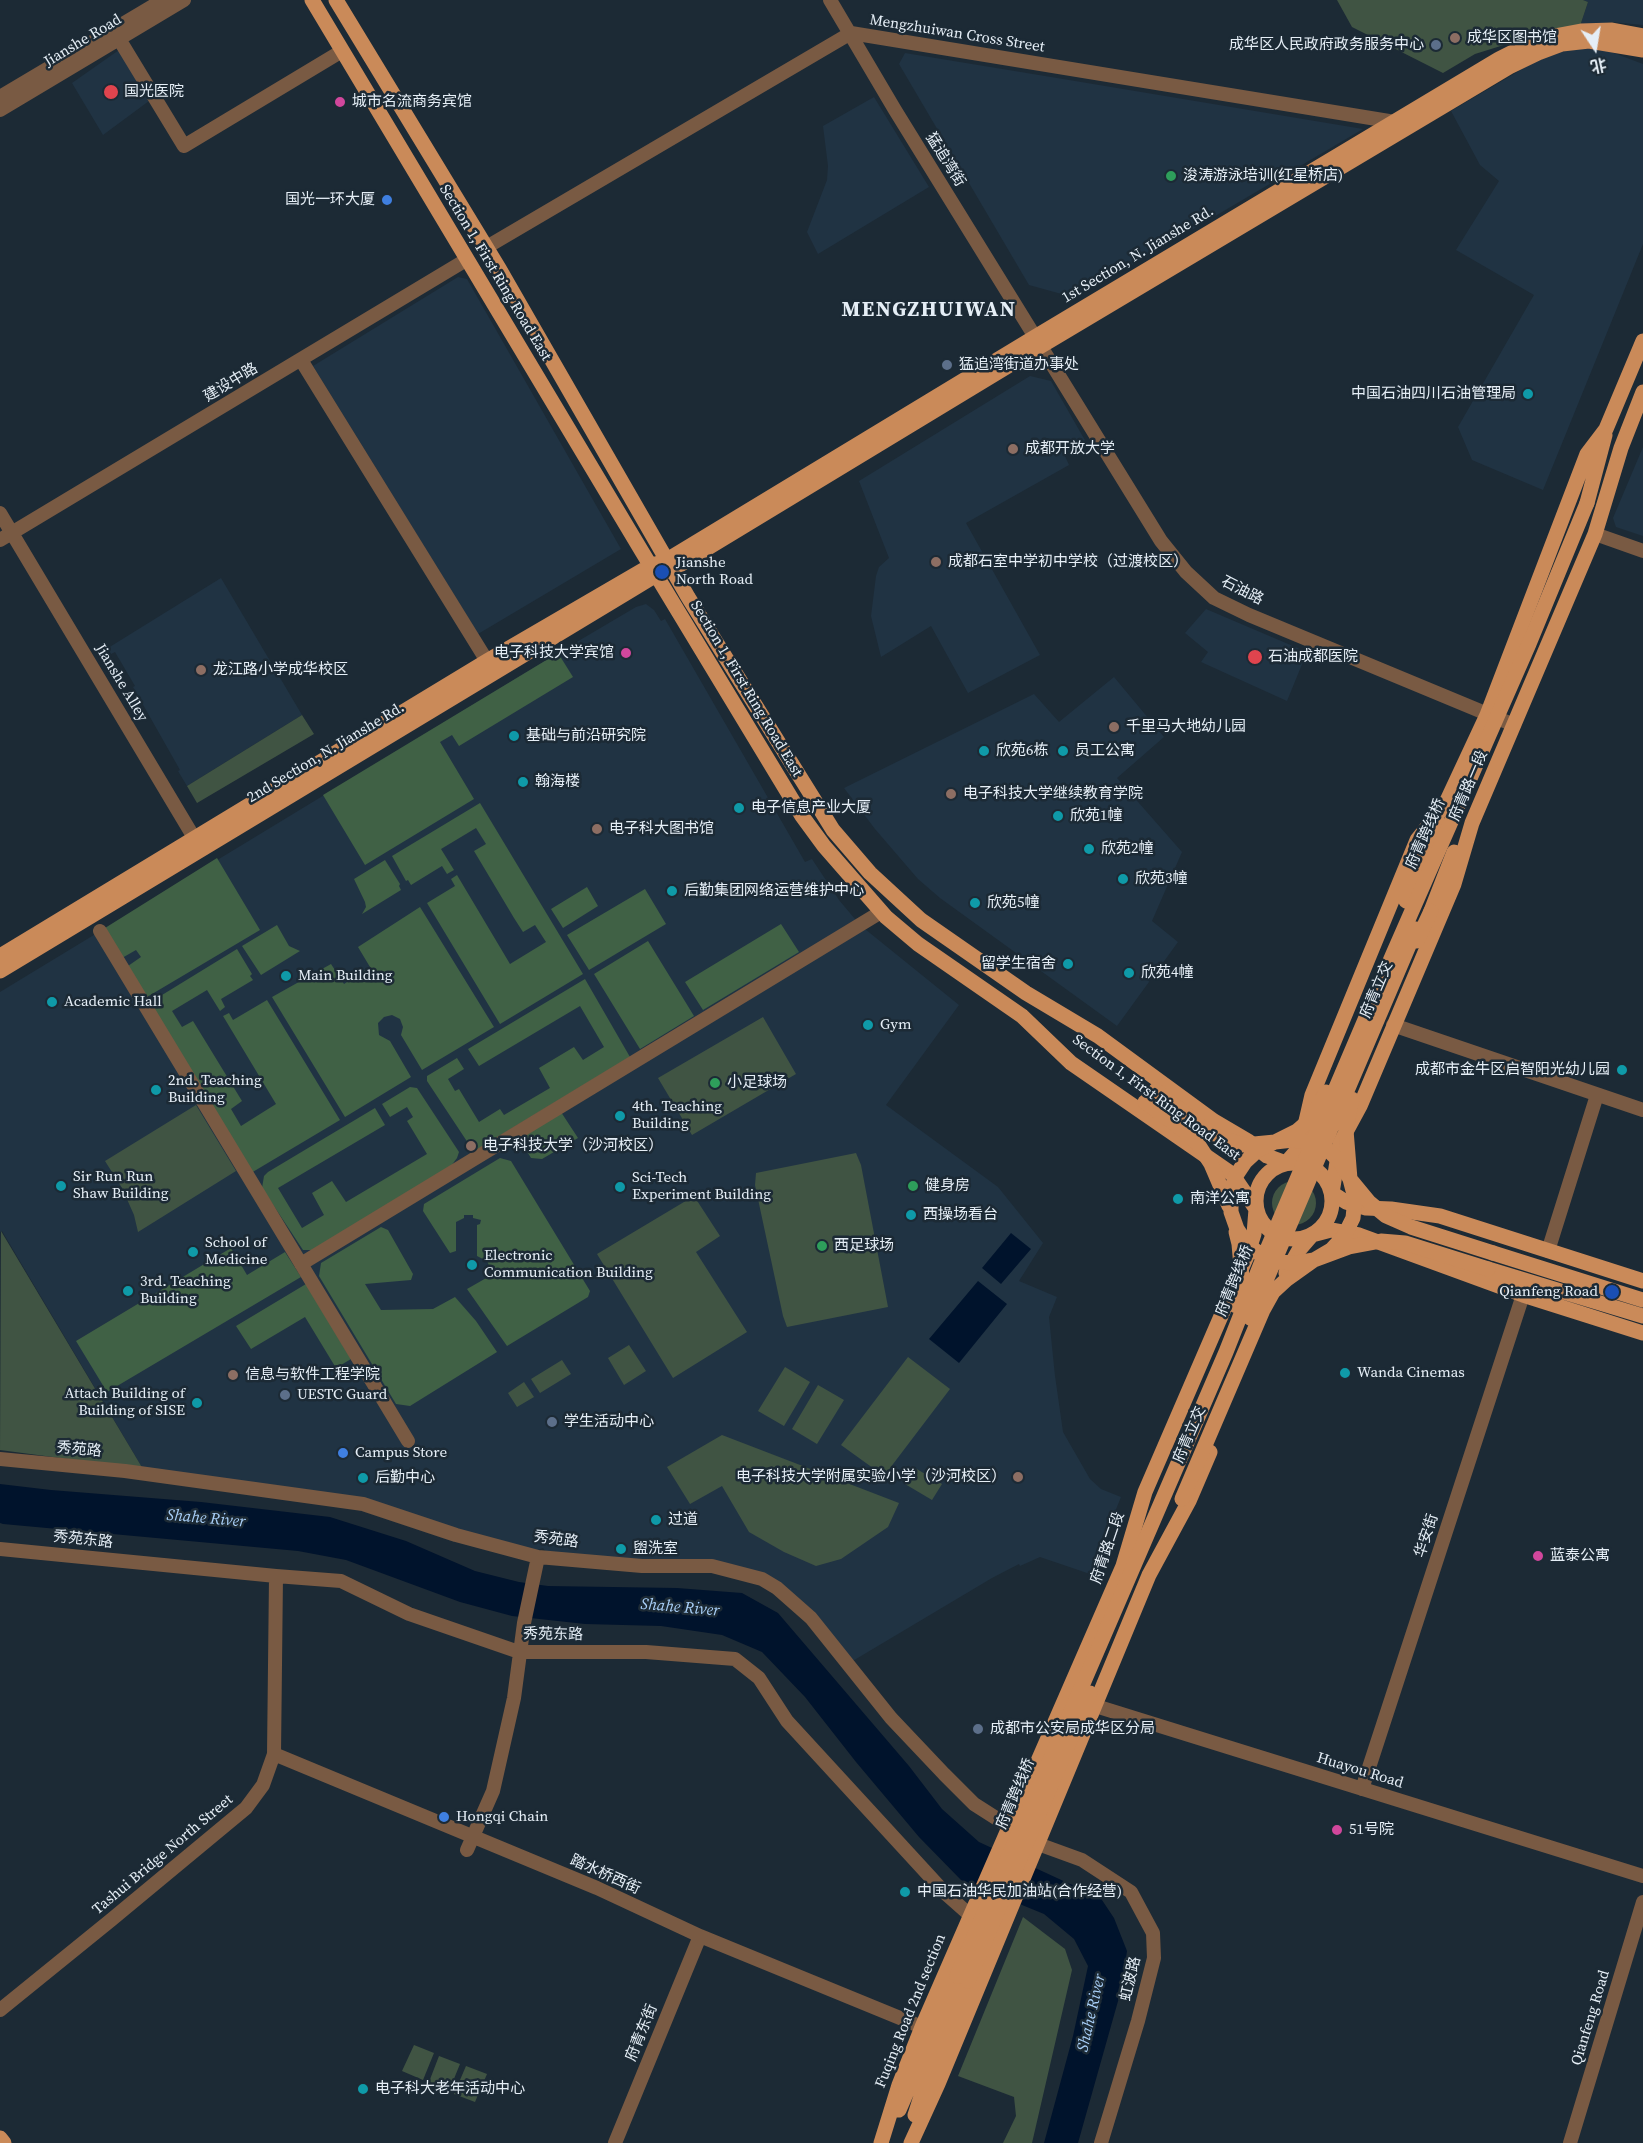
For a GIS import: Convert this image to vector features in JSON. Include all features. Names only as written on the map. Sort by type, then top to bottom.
[{"type":"main road","name":"Section 1, First Ring Road East","points":[[312,0],[466,260],[802,816],[852,880],[881,912],[918,944],[1022,1016],[1071,1063],[1232,1174],[1256,1209]]},
{"type":"main road","name":"Section 1, First Ring Road East","points":[[336,0],[500,270],[701,618],[833,830],[870,873],[921,920],[1026,993],[1098,1036],[1214,1121],[1248,1141],[1267,1156],[1286,1163]]},
{"type":"main road","name":"1st Section, N. Jianshe Rd.","points":[[1399,127],[1499,59],[1549,37],[1612,30],[1643,36]]},
{"type":"main road","name":"1st Section, N. Jianshe Rd.","points":[[670,565],[1038,341],[1399,127],[1509,67],[1562,44],[1589,41],[1643,50]]},
{"type":"main road","name":"府青路一段","points":[[1406,901],[1445,806],[1487,715],[1587,454],[1606,429],[1643,341]]},
{"type":"main road","name":"府青路一段","points":[[1332,1193],[1340,1143],[1360,1106],[1454,884],[1472,823],[1595,534],[1621,448],[1643,392]]},
{"type":"main road","name":"府青跨线桥","points":[[1590,505],[1606,429]]},
{"type":"main road","name":"府青跨线桥","points":[[883,2143],[921,2078],[1590,505],[1621,448]]},
{"type":"main road","name":"2nd Section, N. Jianshe Rd.","points":[[0,971],[488,662],[653,570],[670,565]]},
{"type":"main road","name":"2nd Section, N. Jianshe Rd.","points":[[0,956],[198,845],[653,570]]},
{"type":"main road","points":[[687,626],[701,618]]},
{"type":"main road","name":"府青路一段","points":[[1286,1163],[1300,1148],[1312,1095],[1417,840],[1445,806]]},
{"type":"main road","name":"府青立交","points":[[1149,1575],[1263,1310],[1273,1292],[1314,1260],[1331,1250],[1344,1236],[1353,1218],[1355,1198],[1350,1179],[1346,1130],[1349,1106],[1456,849],[1472,823]]},
{"type":"main road","name":"府青立交","points":[[1406,901],[1326,1092],[1311,1119],[1298,1131],[1258,1150],[1245,1162],[1236,1177],[1231,1194],[1231,1212],[1237,1229],[1247,1244],[1261,1255],[1278,1262],[1296,1263],[1314,1260],[1349,1247],[1381,1241],[1405,1243],[1643,1316]]},
{"type":"main road","name":"府青立交","points":[[1026,993],[1202,1127],[1221,1137],[1244,1145],[1293,1140],[1311,1143],[1328,1150],[1341,1163],[1350,1179],[1370,1202],[1386,1216],[1411,1227],[1643,1300]]},
{"type":"main road","points":[[1022,1016],[1145,1102],[1198,1144],[1211,1164],[1231,1212],[1239,1244],[1242,1278],[1237,1306],[1123,1566]]},
{"type":"main road","points":[[911,2143],[938,2084],[1149,1575],[1189,1502],[1284,1277],[1299,1250],[1312,1235],[1322,1228],[1329,1218],[1332,1193],[1324,1177],[1310,1165],[1298,1162],[1286,1163],[1275,1167],[1262,1180],[1255,1197],[1256,1209],[1260,1220],[1278,1236],[1301,1239],[1312,1235],[1331,1230],[1359,1235],[1523,1294],[1643,1333]]},
{"type":"main road","points":[[1332,1193],[1346,1202],[1366,1208],[1440,1216],[1643,1281]]},
{"type":"main road","name":"府青路二段","points":[[980,1895],[1123,1566],[1145,1492],[1247,1256],[1254,1234],[1256,1209]]},
{"type":"main road","name":"Fuqing Road 2nd section","points":[[883,2143],[899,2085],[980,1895]]},
{"type":"main road","name":"府青跨线桥","points":[[905,2143],[921,2078]]},
{"type":"main road","points":[[0,2138],[4,2143]]},
{"type":"street","name":"Jianshe Road","points":[[0,97],[163,0]]},
{"type":"street","name":"Jianshe Road","points":[[0,110],[184,0]]},
{"type":"street","name":"猛追湾街","points":[[830,0],[1038,341]]},
{"type":"street","name":"Mengzhuiwan Cross Street","points":[[485,248],[851,33],[1399,127]]},
{"type":"street","points":[[118,39],[184,146],[342,51]]},
{"type":"street","name":"建设中路","points":[[0,540],[466,260]]},
{"type":"street","name":"石油路","points":[[1038,341],[1161,541],[1186,572],[1214,598],[1249,615],[1514,725]]},
{"type":"street","points":[[301,360],[488,662]]},
{"type":"street","name":"Jianshe Alley","points":[[0,513],[198,845]]},
{"type":"street","points":[[1595,534],[1643,552]]},
{"type":"street","points":[[301,1264],[881,912]]},
{"type":"street","points":[[100,931],[408,1441]]},
{"type":"street","points":[[1393,1025],[1643,1110]]},
{"type":"street","points":[[1548,1251],[1597,1095]]},
{"type":"street","name":"华安街","points":[[1362,1788],[1523,1294]]},
{"type":"street","name":"秀苑路","points":[[0,1459],[125,1471],[363,1504],[456,1535],[538,1557],[642,1566],[712,1566],[762,1579],[777,1588],[811,1618],[891,1718],[944,1774],[974,1804],[1010,1827]]},
{"type":"street","name":"秀苑东路","points":[[0,1549],[341,1581],[409,1614],[519,1652],[646,1652],[735,1659],[759,1678],[787,1721],[945,1893],[971,1916]]},
{"type":"street","points":[[470,1844],[493,1791],[514,1698],[519,1652],[538,1557]]},
{"type":"street","name":"Tashui Bridge North Street","points":[[0,2010],[246,1808],[263,1785],[274,1754],[276,1576]]},
{"type":"street","name":"Huayou Road","points":[[1067,1696],[1643,1876]]},
{"type":"street","name":"踏水桥西街","points":[[274,1754],[470,1844],[597,1888],[700,1936],[922,2027]]},
{"type":"street","name":"虹波路","points":[[1038,1844],[1082,1860],[1131,1892],[1153,1933],[1154,1958],[1135,2032],[1101,2143]]},
{"type":"street","name":"Qianfeng Road","points":[[1570,2143],[1643,1902]]},
{"type":"street","name":"府青东街","points":[[615,2143],[700,1936]]},
{"type":"shaded area","points":[[1583,0],[1643,0],[1643,25],[1611,22],[1580,26],[1588,2]]},
{"type":"shaded area","points":[[1598,47],[1643,64],[1643,244],[1543,490],[1472,460],[1458,427],[1534,295],[1456,250],[1499,181],[1480,165],[1451,111],[1536,61],[1567,50]]},
{"type":"shaded area","name":"国光医院","points":[[119,50],[149,101],[103,135],[72,83]]},
{"type":"shaded area","points":[[905,53],[1363,129],[1076,298],[1029,285],[899,64]]},
{"type":"shaded area","points":[[874,97],[929,187],[818,254],[807,232],[827,180],[828,166],[823,126]]},
{"type":"shaded area","points":[[458,277],[467,279],[621,549],[478,634],[313,366]]},
{"type":"shaded area","name":"成都石室中学初中学校（过渡校区）","points":[[1030,376],[1051,381],[1086,442],[1065,456],[1069,465],[966,523],[1040,655],[968,693],[931,626],[881,657],[871,616],[876,576],[879,567],[889,558],[859,481]]},
{"type":"shaded area","points":[[1643,447],[1643,536],[1616,527],[1613,518]]},
{"type":"shaded area","name":"龙江路小学成华校区","points":[[221,578],[302,715],[187,786],[133,687],[135,686],[115,652],[111,654],[108,648]]},
{"type":"shaded area","name":"电子科技大学（沙河校区）","points":[[646,604],[654,610],[661,621],[665,619],[805,862],[812,859],[839,900],[860,925],[959,1005],[886,1105],[998,1187],[1043,1243],[1019,1281],[1057,1297],[1049,1317],[1063,1432],[1090,1479],[1101,1489],[1121,1497],[1090,1574],[1040,1557],[1020,1566],[1019,1564],[851,1662],[755,1571],[547,1553],[543,1548],[531,1552],[446,1527],[143,1469],[2,1231],[0,1232],[0,992],[558,653],[636,607]]},
{"type":"shaded area","name":"石油成都医院","points":[[1206,609],[1307,652],[1287,701],[1201,662],[1208,652],[1185,633]]},
{"type":"shaded area","points":[[1114,677],[1164,737],[1117,778],[1182,852],[1152,921],[1178,942],[1117,1026],[940,898],[918,879],[875,829],[844,788],[1034,694],[1059,722]]},
{"type":"green space","points":[[1337,0],[1583,0],[1588,2],[1580,26],[1523,39],[1475,54],[1443,73],[1352,27]]},
{"type":"green space","points":[[558,653],[573,677],[459,746],[452,735],[440,742],[474,799],[365,865],[323,795]]},
{"type":"green space","points":[[302,715],[314,734],[197,803],[187,786]]},
{"type":"green space","points":[[480,803],[583,974],[500,1024],[427,903],[455,886],[451,879],[457,875],[510,964],[546,942],[535,925],[523,932],[514,918],[474,851],[486,844],[476,828],[441,849],[454,870],[447,874],[442,866],[411,885],[408,880],[406,881],[392,856]]},
{"type":"green space","points":[[217,858],[260,930],[147,997],[128,966],[141,957],[136,950],[122,958],[105,928]]},
{"type":"green space","points":[[385,860],[400,884],[401,890],[362,914],[366,907],[365,902],[354,879]]},
{"type":"green space","points":[[587,887],[598,906],[563,928],[551,909]]},
{"type":"green space","points":[[645,889],[666,924],[589,970],[567,935]]},
{"type":"green space","points":[[420,907],[494,1027],[422,1070],[401,1035],[403,1027],[400,1019],[392,1015],[384,1017],[378,1023],[379,1035],[390,1041],[411,1077],[345,1117],[272,997],[331,964],[344,984],[370,967],[358,947]]},
{"type":"green space","points":[[781,924],[799,952],[703,1010],[685,982]]},
{"type":"green space","points":[[277,925],[289,946],[300,951],[261,975],[242,946]]},
{"type":"green space","points":[[648,941],[694,1016],[640,1049],[594,974]]},
{"type":"green space","points":[[237,949],[252,974],[250,976],[253,980],[221,999],[225,1007],[220,1011],[207,990],[172,1011],[182,1027],[193,1021],[242,1101],[231,1109],[241,1126],[276,1104],[223,1016],[229,1013],[233,1020],[267,1000],[340,1120],[251,1173],[149,1003]]},
{"type":"green space","points":[[585,979],[630,1057],[476,1150],[472,1149],[427,1081],[427,1076],[457,1058],[464,1069],[448,1079],[455,1091],[459,1089],[479,1122],[500,1109],[504,1115],[550,1088],[539,1068],[574,1047],[583,1060],[604,1047],[580,1006],[479,1066],[468,1049]]},
{"type":"green space","points":[[763,1017],[796,1074],[692,1135],[658,1078]]},
{"type":"green space","points":[[410,1087],[417,1088],[459,1152],[457,1158],[451,1166],[312,1250],[303,1250],[262,1188],[264,1176],[375,1108],[385,1125],[278,1188],[302,1228],[324,1215],[312,1193],[332,1181],[346,1202],[427,1154],[407,1121],[413,1117],[407,1107],[390,1117],[382,1104]]},
{"type":"green space","points":[[196,1105],[236,1171],[138,1232],[134,1215],[122,1188],[105,1161]]},
{"type":"green space","points":[[561,1112],[578,1138],[542,1159],[531,1158],[523,1145],[523,1135]]},
{"type":"green space","name":"西足球场","points":[[856,1153],[861,1165],[888,1307],[787,1327],[755,1185],[756,1173]]},
{"type":"green space","points":[[500,1158],[511,1161],[590,1291],[588,1297],[507,1346],[467,1289],[488,1277],[492,1279],[494,1276],[487,1261],[477,1256],[477,1225],[481,1220],[473,1218],[473,1215],[464,1215],[464,1218],[456,1222],[456,1251],[450,1253],[423,1211],[424,1204]]},
{"type":"green space","points":[[1294,1181],[1309,1188],[1316,1203],[1309,1218],[1294,1225],[1279,1218],[1272,1203],[1279,1188]]},
{"type":"green space","points":[[694,1196],[720,1236],[696,1252],[747,1332],[673,1378],[597,1254]]},
{"type":"green space","points":[[381,1227],[388,1230],[413,1274],[411,1280],[365,1284],[381,1310],[433,1309],[455,1297],[476,1321],[497,1352],[410,1406],[396,1404],[319,1276],[321,1263]]},
{"type":"green space","points":[[1,1231],[143,1469],[0,1450]]},
{"type":"green space","points":[[231,1248],[247,1275],[285,1252],[301,1277],[107,1392],[76,1341]]},
{"type":"green space","points":[[306,1284],[351,1359],[336,1368],[305,1317],[251,1349],[236,1326]]},
{"type":"green space","points":[[629,1345],[646,1371],[624,1385],[608,1358]]},
{"type":"green space","points":[[908,1357],[950,1389],[884,1476],[841,1445]]},
{"type":"green space","points":[[562,1360],[571,1374],[540,1393],[531,1379]]},
{"type":"green space","points":[[785,1367],[810,1382],[784,1426],[758,1411]]},
{"type":"green space","points":[[524,1382],[534,1397],[517,1407],[508,1393]]},
{"type":"green space","points":[[818,1385],[844,1400],[817,1444],[792,1429]]},
{"type":"green space","points":[[722,1435],[899,1503],[888,1527],[841,1559],[816,1566],[784,1552],[749,1532],[722,1486],[690,1504],[667,1467]]},
{"type":"green space","points":[[915,1468],[942,1484],[932,1500],[905,1484]]},
{"type":"green space","points":[[1023,1917],[1065,1949],[1072,1970],[1032,2143],[1003,2143],[1016,2116],[1014,2097],[958,2076]]},
{"type":"green space","points":[[414,2045],[434,2053],[423,2080],[402,2071]]},
{"type":"green space","points":[[439,2056],[460,2064],[449,2091],[429,2082]]},
{"type":"green space","points":[[466,2066],[487,2074],[475,2102],[454,2094]]},
{"type":"water","points":[[1011,1233],[1031,1249],[1001,1284],[982,1268]]},
{"type":"water","points":[[978,1281],[1007,1304],[959,1363],[929,1339]]},
{"type":"water","name":"Shahe River","points":[[0,1484],[201,1502],[330,1517],[406,1541],[475,1571],[519,1582],[548,1586],[677,1588],[742,1593],[778,1613],[909,1766],[942,1809],[979,1842],[1070,1884],[1098,1894],[1114,1918],[1127,1951],[1122,1987],[1078,2143],[1044,2143],[1073,2036],[1088,1966],[1074,1939],[1044,1914],[961,1880],[919,1837],[805,1697],[762,1652],[722,1635],[661,1626],[585,1624],[512,1616],[460,1602],[346,1560],[298,1551],[3,1524],[0,1523]]},
{"type":"place","name":"成华区图书馆","points":[[1455,38]]},
{"type":"place","name":"成华区人民政府政务服务中心","points":[[1436,45]]},
{"type":"place","name":"国光医院","points":[[111,92]]},
{"type":"place","name":"城市名流商务宾馆","points":[[340,102]]},
{"type":"place","name":"浚涛游泳培训(红星桥店)","points":[[1171,176]]},
{"type":"place","name":"国光一环大厦","points":[[387,200]]},
{"type":"place","name":"猛追湾街道办事处","points":[[947,365]]},
{"type":"place","name":"中国石油四川石油管理局","points":[[1528,394]]},
{"type":"place","name":"成都开放大学","points":[[1013,449]]},
{"type":"place","name":"成都石室中学初中学校（过渡校区）","points":[[936,562]]},
{"type":"place","name":"Jianshe North Road","points":[[662,572]]},
{"type":"place","name":"电子科技大学宾馆","points":[[626,653]]},
{"type":"place","name":"石油成都医院","points":[[1255,657]]},
{"type":"place","name":"龙江路小学成华校区","points":[[201,670]]},
{"type":"place","name":"千里马大地幼儿园","points":[[1114,727]]},
{"type":"place","name":"基础与前沿研究院","points":[[514,736]]},
{"type":"place","name":"欣苑6栋","points":[[984,751]]},
{"type":"place","name":"员工公寓","points":[[1063,751]]},
{"type":"place","name":"翰海楼","points":[[523,782]]},
{"type":"place","name":"电子科技大学继续教育学院","points":[[951,794]]},
{"type":"place","name":"电子信息产业大厦","points":[[739,808]]},
{"type":"place","name":"欣苑1幢","points":[[1058,816]]},
{"type":"place","name":"电子科大图书馆","points":[[597,829]]},
{"type":"place","name":"欣苑2幢","points":[[1089,849]]},
{"type":"place","name":"欣苑3幢","points":[[1123,879]]},
{"type":"place","name":"后勤集团网络运营维护中心","points":[[672,891]]},
{"type":"place","name":"欣苑5幢","points":[[975,903]]},
{"type":"place","name":"留学生宿舍","points":[[1068,964]]},
{"type":"place","name":"欣苑4幢","points":[[1129,973]]},
{"type":"place","name":"Main Building","points":[[286,976]]},
{"type":"place","name":"Academic Hall","points":[[52,1002]]},
{"type":"place","name":"Gym","points":[[868,1025]]},
{"type":"place","name":"成都市金牛区启智阳光幼儿园","points":[[1622,1070]]},
{"type":"place","name":"小足球场","points":[[715,1083]]},
{"type":"place","name":"2nd. Teaching Building","points":[[156,1090]]},
{"type":"place","name":"4th. Teaching Building","points":[[620,1116]]},
{"type":"place","name":"电子科技大学（沙河校区）","points":[[471,1146]]},
{"type":"place","name":"Sir Run Run Shaw Building","points":[[61,1186]]},
{"type":"place","name":"健身房","points":[[913,1186]]},
{"type":"place","name":"Sci-Tech Experiment Building","points":[[620,1187]]},
{"type":"place","name":"南洋公寓","points":[[1178,1199]]},
{"type":"place","name":"西操场看台","points":[[911,1215]]},
{"type":"place","name":"西足球场","points":[[822,1246]]},
{"type":"place","name":"School of Medicine","points":[[193,1252]]},
{"type":"place","name":"Electronic Communication Building","points":[[472,1265]]},
{"type":"place","name":"3rd. Teaching Building","points":[[128,1291]]},
{"type":"place","name":"Qianfeng Road","points":[[1612,1292]]},
{"type":"place","name":"Wanda Cinemas","points":[[1345,1373]]},
{"type":"place","name":"信息与软件工程学院","points":[[233,1375]]},
{"type":"place","name":"UESTC Guard","points":[[285,1395]]},
{"type":"place","name":"Attach Building of Building of SISE","points":[[197,1403]]},
{"type":"place","name":"学生活动中心","points":[[552,1422]]},
{"type":"place","name":"Campus Store","points":[[343,1453]]},
{"type":"place","name":"电子科技大学附属实验小学（沙河校区）","points":[[1018,1477]]},
{"type":"place","name":"后勤中心","points":[[363,1478]]},
{"type":"place","name":"过道","points":[[656,1520]]},
{"type":"place","name":"盥洗室","points":[[621,1549]]},
{"type":"place","name":"蓝泰公寓","points":[[1538,1556]]},
{"type":"place","name":"成都市公安局成华区分局","points":[[978,1729]]},
{"type":"place","name":"Hongqi Chain","points":[[444,1817]]},
{"type":"place","name":"51号院","points":[[1337,1830]]},
{"type":"place","name":"中国石油华民加油站(合作经营)","points":[[905,1892]]},
{"type":"place","name":"电子科大老年活动中心","points":[[363,2089]]},
{"type":"district","name":"MENGZHUIWAN","points":[[929,311]]}]
